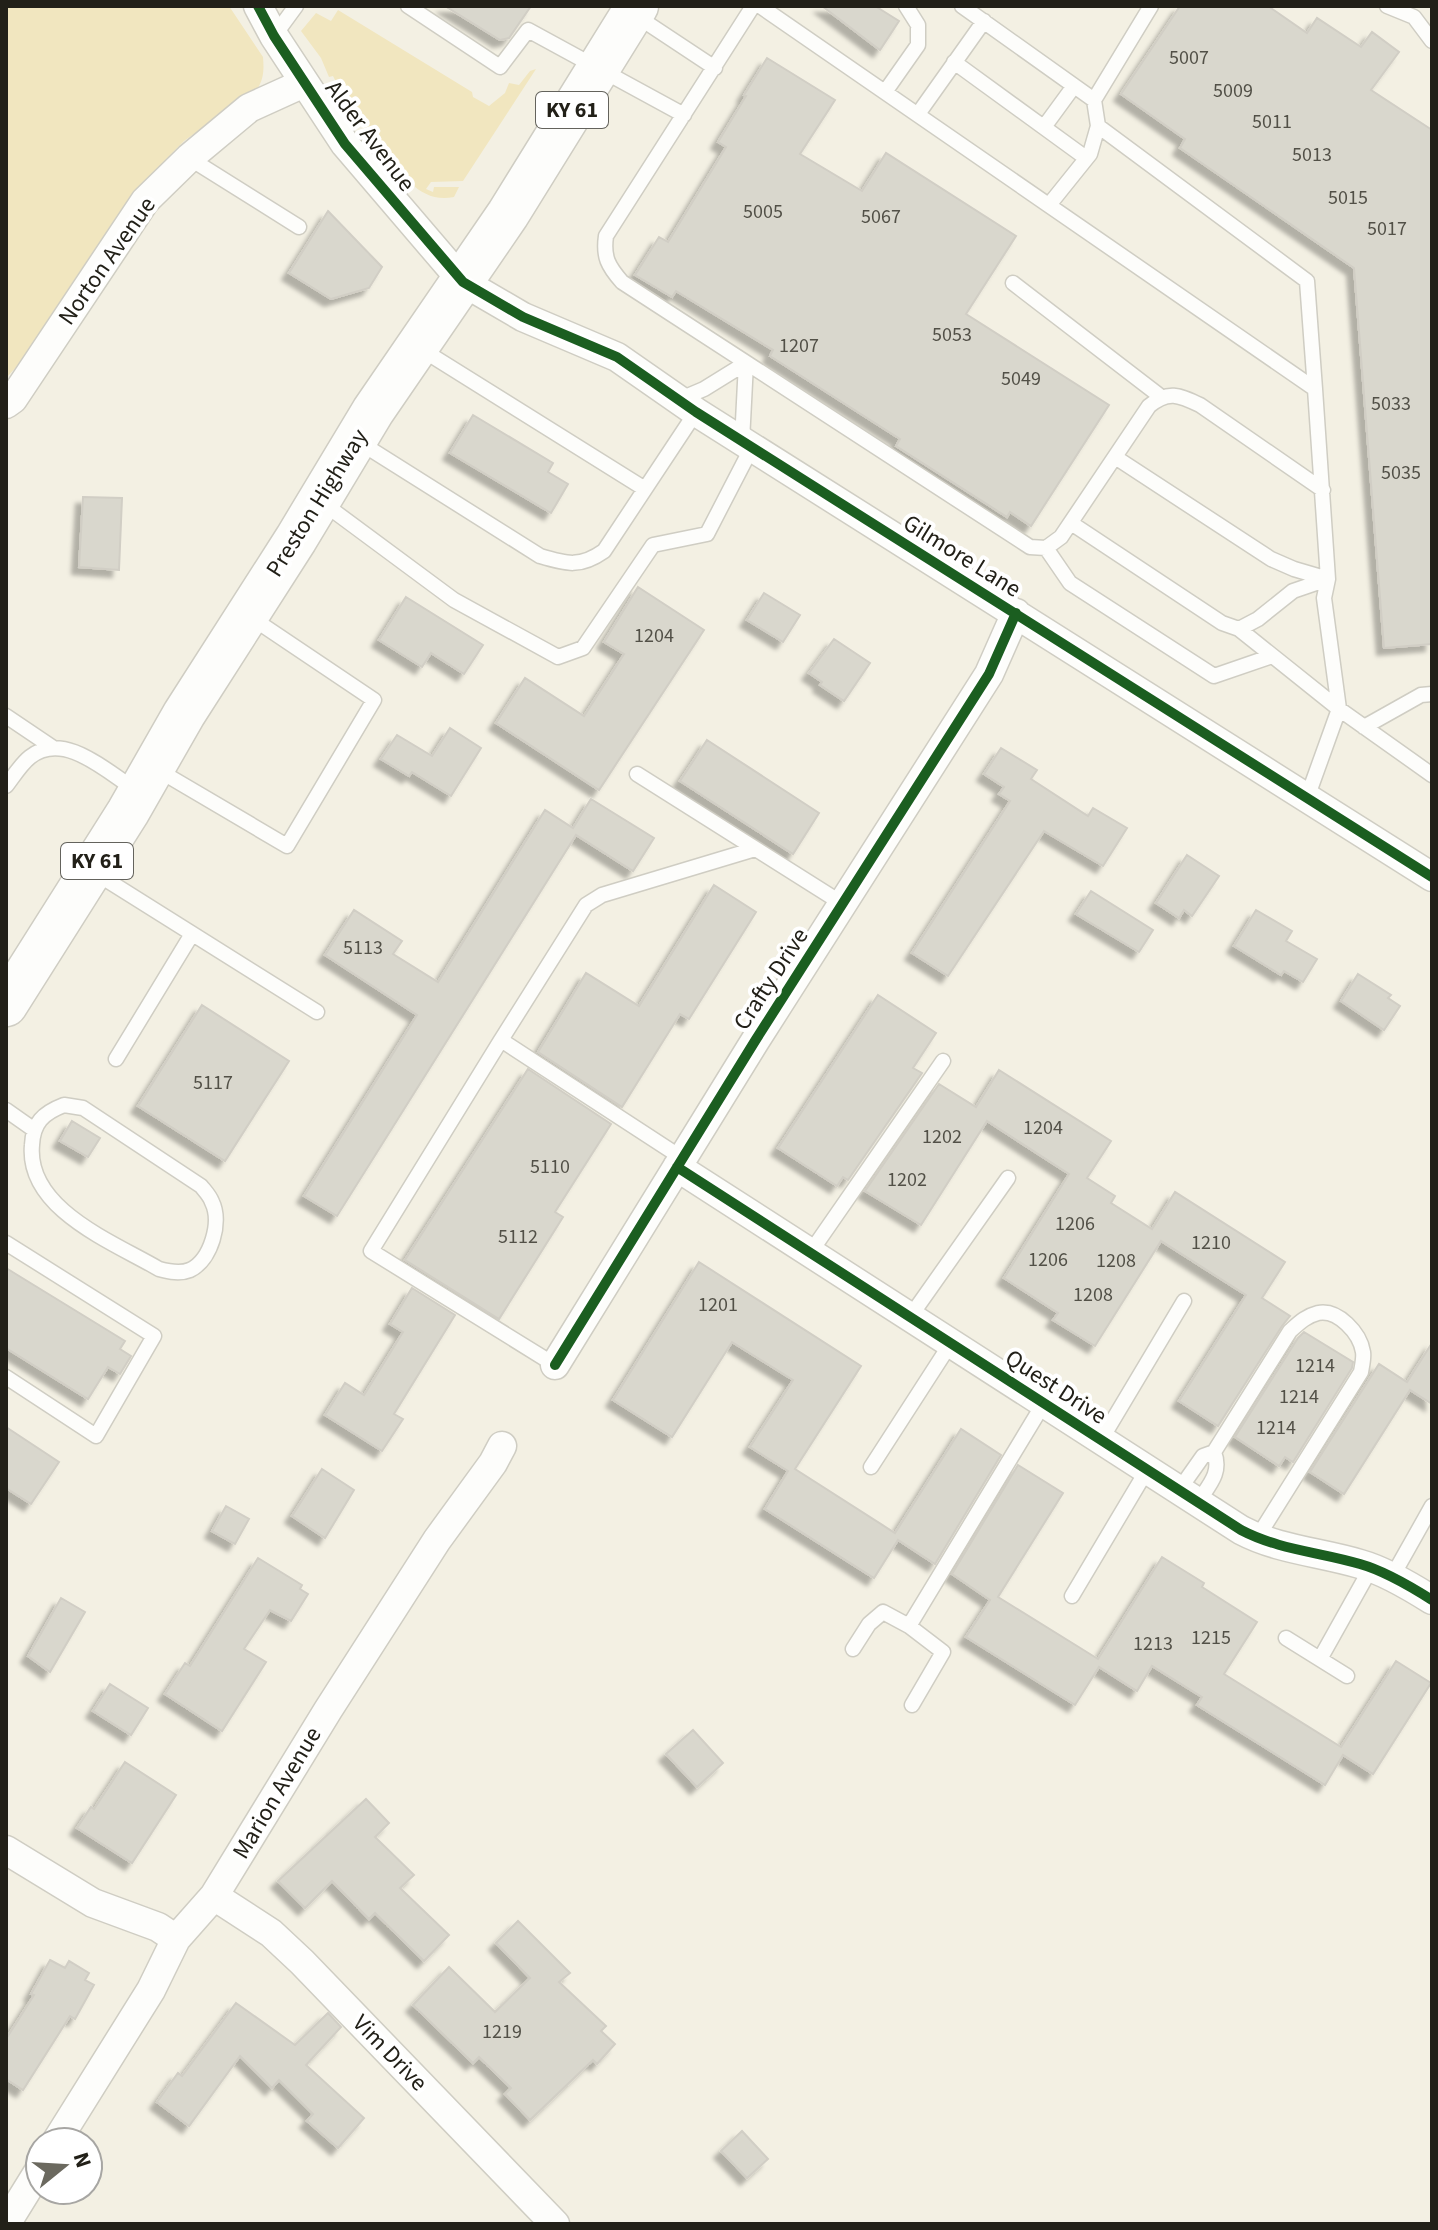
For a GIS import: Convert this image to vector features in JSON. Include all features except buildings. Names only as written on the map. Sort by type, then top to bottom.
[{"type":"main road","name":"Preston Highway","points":[[6,1005],[356,440],[463,282],[634,10]]},
{"type":"street","name":"Alder Avenue","points":[[258,6],[274,36],[345,144],[463,282]]},
{"type":"street","name":"Norton Avenue","points":[[6,404],[13,399],[145,201],[189,158],[249,108],[304,83]]},
{"type":"street","name":"Gilmore Lane","points":[[463,282],[523,317],[617,357],[687,406],[1432,877]]},
{"type":"street","name":"Crafty Drive","points":[[555,1365],[989,674],[1016,613]]},
{"type":"street","name":"Quest Drive","points":[[680,1162],[810,1253],[1257,1538],[1279,1547],[1382,1573],[1432,1600]]},
{"type":"street","name":"Marion Avenue","points":[[66,2126],[151,1990],[176,1939],[214,1896],[328,1710],[437,1540],[502,1446]]},
{"type":"street","points":[[6,1850],[93,1903],[158,1927],[176,1939]]},
{"type":"street","name":"Vim Drive","points":[[214,1896],[271,1933],[302,1962],[555,2224]]},
{"type":"street","points":[[6,2224],[24,2195]]},
{"type":"lane","points":[[274,36],[296,6]]},
{"type":"lane","points":[[408,6],[500,67],[528,30],[684,115]]},
{"type":"lane","points":[[753,6],[606,236],[603,251],[607,265],[622,282],[1030,547],[1046,548],[1061,537],[1149,406],[1160,396]]},
{"type":"lane","points":[[760,6],[1315,389]]},
{"type":"lane","points":[[885,92],[918,45],[918,25],[906,6]]},
{"type":"lane","points":[[962,6],[1094,100]]},
{"type":"lane","points":[[1049,205],[1086,158],[1098,126],[1094,100],[1151,6]]},
{"type":"lane","points":[[1387,6],[1414,17],[1432,41]]},
{"type":"lane","points":[[634,10],[715,68]]},
{"type":"lane","points":[[918,114],[984,21]]},
{"type":"lane","points":[[954,62],[1086,158]]},
{"type":"lane","points":[[1044,127],[1074,86]]},
{"type":"lane","points":[[1098,126],[1307,281],[1328,579],[1324,598],[1339,709],[1307,798]]},
{"type":"lane","points":[[189,158],[299,227]]},
{"type":"lane","points":[[1013,283],[1160,396],[1180,396],[1200,405],[1323,490]]},
{"type":"lane","points":[[418,347],[645,489]]},
{"type":"lane","points":[[356,440],[540,556],[568,564],[590,561],[604,551],[645,489],[687,406],[713,384],[746,363]]},
{"type":"lane","points":[[319,500],[454,600],[558,657],[583,648],[653,545],[707,534],[747,444],[746,363]]},
{"type":"lane","points":[[1115,457],[1271,559],[1328,579]]},
{"type":"lane","points":[[1071,523],[1222,623],[1239,629],[1339,709],[1432,775]]},
{"type":"lane","points":[[1046,548],[1070,583],[1214,676],[1272,656]]},
{"type":"lane","points":[[1239,629],[1258,619],[1293,591],[1328,579]]},
{"type":"lane","points":[[6,716],[52,747],[76,752],[146,780],[287,846],[374,700],[248,615]]},
{"type":"lane","points":[[1364,727],[1421,695],[1432,694]]},
{"type":"lane","points":[[6,786],[30,757],[52,747]]},
{"type":"lane","points":[[637,774],[843,904]]},
{"type":"lane","points":[[555,1365],[371,1251],[586,905],[602,895],[755,849]]},
{"type":"lane","points":[[91,871],[317,1012]]},
{"type":"lane","points":[[116,1059],[192,934]]},
{"type":"lane","points":[[501,1040],[680,1162]]},
{"type":"lane","points":[[810,1253],[943,1061]]},
{"type":"lane","points":[[64,1105],[83,1108],[201,1186],[214,1203],[216,1222],[212,1242],[204,1257],[192,1269],[174,1273],[159,1269],[63,1212],[49,1199],[38,1182],[31,1155],[33,1129],[47,1111],[64,1105]]},
{"type":"lane","points":[[6,1110],[33,1129]]},
{"type":"lane","points":[[910,1317],[1008,1178]]},
{"type":"lane","points":[[6,1243],[154,1336],[96,1436],[6,1377]]},
{"type":"lane","points":[[1101,1440],[1184,1301]]},
{"type":"lane","points":[[1188,1496],[1203,1456],[1214,1452],[1290,1331],[1304,1318],[1320,1312],[1336,1316],[1358,1338],[1363,1353],[1361,1372],[1257,1538]]},
{"type":"lane","points":[[871,1467],[951,1343]]},
{"type":"lane","points":[[909,1626],[1044,1403]]},
{"type":"lane","points":[[1188,1496],[1217,1474],[1218,1463],[1214,1452]]},
{"type":"lane","points":[[1072,1596],[1147,1470]]},
{"type":"lane","points":[[1320,1659],[1432,1506]]},
{"type":"lane","points":[[853,1649],[869,1624],[883,1612],[909,1626],[943,1652],[912,1705]]},
{"type":"lane","points":[[1286,1638],[1347,1676]]},
{"type":"shaded area","points":[[6,6],[229,6],[263,57],[263,65],[258,88],[184,141],[138,188],[21,362],[6,378]]},
{"type":"shaded area","points":[[338,10],[472,92],[473,97],[489,106],[505,93],[509,83],[519,85],[530,71],[536,69],[463,181],[431,182],[426,189],[433,192],[434,187],[459,187],[454,197],[432,196],[406,179],[383,155],[386,152],[377,141],[374,143],[350,110],[333,76],[329,77],[321,58],[301,31],[316,13],[331,21]]},
{"type":"cycle path","points":[[258,6],[274,36],[345,144],[463,282],[523,317],[617,357],[696,412],[1432,877]]},
{"type":"cycle path","points":[[555,1365],[755,1041],[989,674],[1016,613]]},
{"type":"cycle path","points":[[677,1167],[1241,1530],[1285,1546],[1369,1567],[1432,1600]]}]
